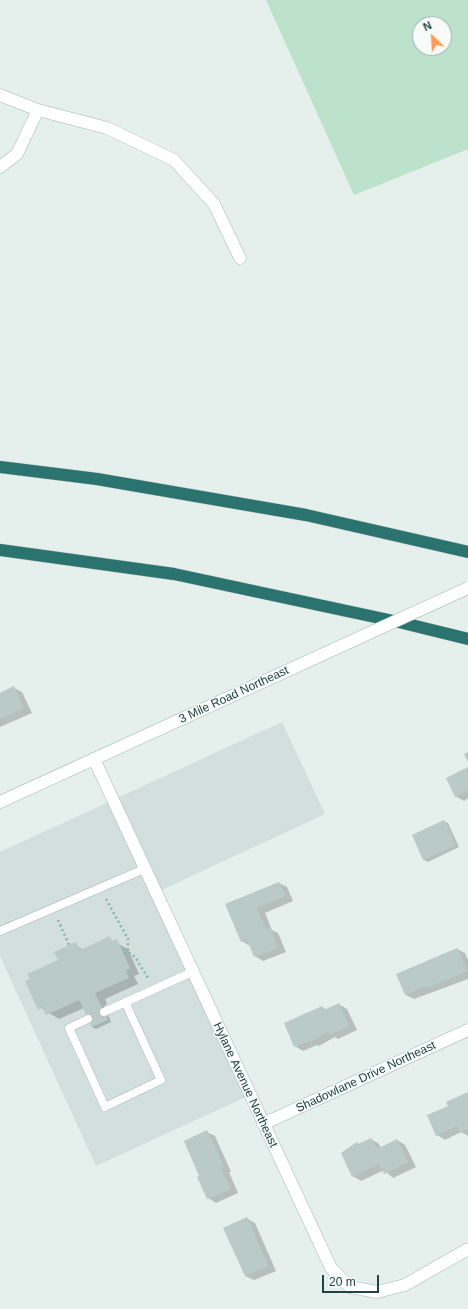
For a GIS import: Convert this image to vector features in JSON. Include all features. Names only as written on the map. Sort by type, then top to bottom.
[{"type":"highway","points":[[0,467],[97,479],[306,515],[468,552]]},
{"type":"highway","points":[[0,550],[174,574],[403,623],[468,639]]},
{"type":"street","points":[[0,95],[38,110],[107,128],[174,160],[214,204],[240,258]]},
{"type":"street","points":[[0,168],[17,154],[38,110]]},
{"type":"street","name":"3 Mile Road Northeast","points":[[0,802],[468,588]]},
{"type":"street","name":"Hylane Avenue Northeast","points":[[94,759],[331,1268],[350,1287],[377,1292],[405,1285],[468,1249]]},
{"type":"street","name":"Shadowlane Drive Northeast","points":[[263,1124],[468,1030]]},
{"type":"lane","points":[[0,931],[144,869]]},
{"type":"lane","points":[[104,1012],[192,972]]},
{"type":"lane","points":[[88,1019],[69,1028],[105,1107],[161,1080],[125,1002]]},
{"type":"path","points":[[100,887],[112,912],[125,932],[129,944],[128,952]]},
{"type":"path","points":[[52,908],[69,945]]},
{"type":"path","points":[[124,953],[128,952]]},
{"type":"path","points":[[128,952],[139,961],[153,989]]},
{"type":"shaded area","points":[[282,722],[325,814],[155,893],[250,1095],[96,1166],[0,956],[0,852]]},
{"type":"green space","points":[[266,0],[468,0],[468,149],[354,195]]},
{"type":"building","points":[[14,686],[24,708],[0,719],[0,693]]},
{"type":"building","points":[[468,752],[468,762],[464,754]]},
{"type":"building","points":[[468,767],[468,790],[455,797],[446,778]]},
{"type":"building","points":[[444,820],[456,845],[423,860],[412,835]]},
{"type":"building","points":[[279,882],[286,896],[257,908],[266,929],[270,927],[278,948],[254,957],[247,940],[241,942],[225,904]]},
{"type":"building","points":[[110,936],[112,941],[117,939],[130,968],[126,970],[129,978],[95,993],[108,1020],[92,1027],[79,1000],[46,1015],[42,1007],[38,1010],[25,981],[30,979],[27,974],[58,960],[54,952],[76,942],[80,950]]},
{"type":"building","points":[[457,948],[467,971],[427,988],[426,986],[405,995],[396,974]]},
{"type":"building","points":[[339,1003],[349,1026],[329,1035],[328,1032],[310,1042],[309,1041],[294,1047],[284,1023],[322,1006],[324,1010]]},
{"type":"building","points":[[468,1092],[468,1129],[460,1133],[457,1126],[436,1136],[427,1115],[448,1106],[446,1102]]},
{"type":"building","points":[[207,1130],[224,1167],[221,1168],[231,1189],[207,1199],[184,1141]]},
{"type":"building","points":[[371,1138],[377,1149],[397,1139],[408,1162],[384,1174],[379,1164],[352,1177],[341,1153],[357,1142],[358,1144]]},
{"type":"building","points":[[247,1217],[268,1266],[245,1276],[223,1228]]}]
